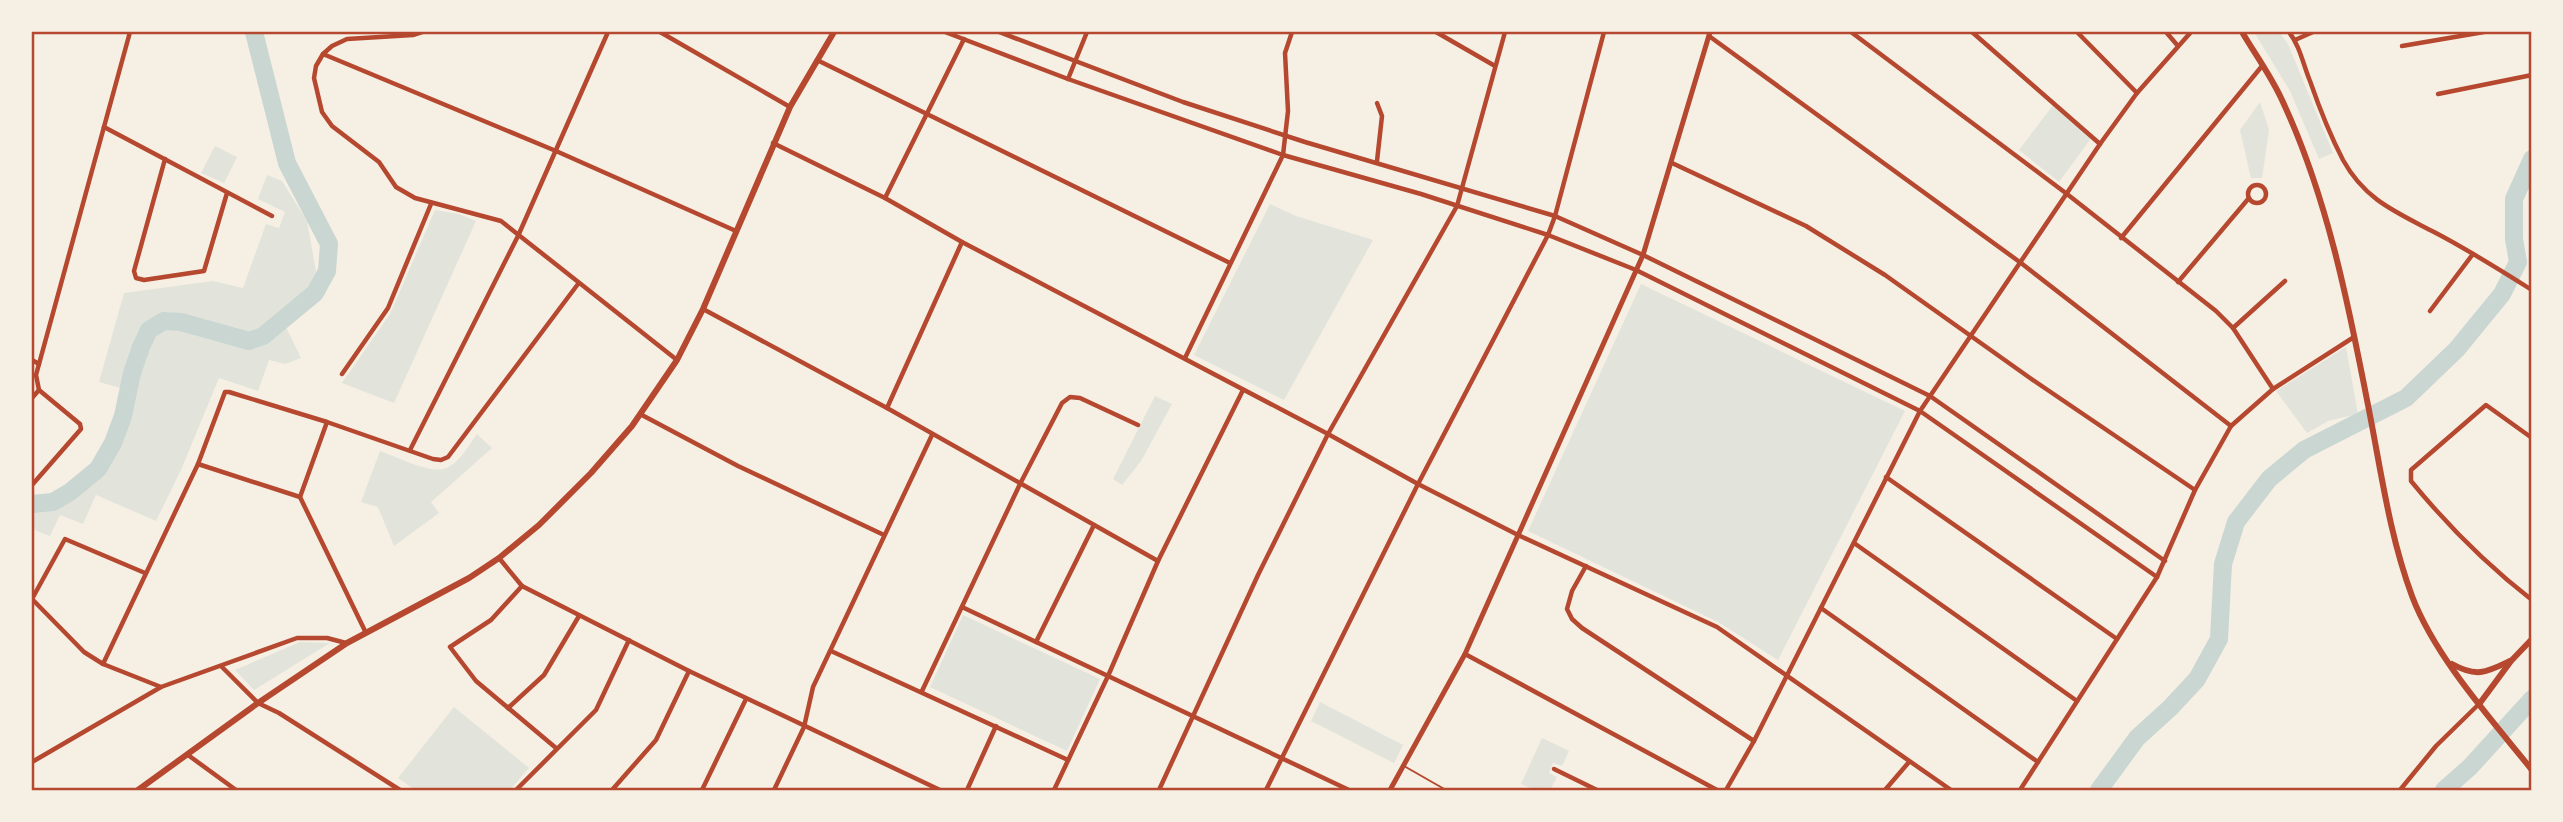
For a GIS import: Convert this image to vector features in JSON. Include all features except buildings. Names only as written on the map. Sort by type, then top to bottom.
[{"type":"main road","points":[[138,790],[258,703],[347,643],[469,578],[499,558],[539,525],[591,473],[640,414],[677,360],[703,309],[790,107],[834,32]]},
{"type":"main road","points":[[2242,32],[2291,121],[2324,210],[2365,386],[2392,531],[2413,597],[2448,661],[2532,770]]},
{"type":"main road","points":[[2480,703],[2511,661],[2532,639]]},
{"type":"main road","points":[[2448,661],[2465,671],[2475,673],[2488,671],[2511,661]]},
{"type":"street","points":[[32,485],[81,429],[79,424],[39,390],[36,382],[130,32]]},
{"type":"street","points":[[422,32],[347,39],[323,54],[316,66],[314,78],[322,112],[332,126],[379,162],[397,187],[431,204],[501,221],[677,360]]},
{"type":"street","points":[[410,450],[518,236],[608,32]]},
{"type":"street","points":[[660,32],[790,107]]},
{"type":"street","points":[[945,32],[1068,79],[1283,155],[1548,235],[1636,270],[1920,411],[2157,577]]},
{"type":"street","points":[[999,32],[1183,102],[1555,216],[1930,396],[2165,561]]},
{"type":"street","points":[[1068,79],[1087,32]]},
{"type":"street","points":[[1185,359],[1283,155],[1288,111],[1285,53],[1292,32]]},
{"type":"street","points":[[1436,32],[1495,66]]},
{"type":"street","points":[[1159,790],[1258,575],[1328,434],[1457,206],[1505,32]]},
{"type":"street","points":[[1266,790],[1418,484],[1548,235],[1604,32]]},
{"type":"street","points":[[1852,32],[2067,194],[2216,312],[2232,328],[2273,388]]},
{"type":"street","points":[[1972,32],[2100,145]]},
{"type":"street","points":[[2077,32],[2137,93]]},
{"type":"street","points":[[2166,32],[2178,46]]},
{"type":"street","points":[[1726,790],[1754,741],[1920,411],[2137,93],[2191,32]]},
{"type":"street","points":[[2289,32],[2295,40],[2343,160],[2359,185],[2379,202],[2408,220],[2473,254],[2532,290]]},
{"type":"street","points":[[2295,40],[2313,32]]},
{"type":"street","points":[[2402,46],[2484,32]]},
{"type":"street","points":[[1390,790],[1465,654],[1643,256],[1709,34],[2021,262],[2231,426]]},
{"type":"street","points":[[885,198],[964,39]]},
{"type":"street","points":[[323,54],[556,151],[736,232]]},
{"type":"street","points":[[817,60],[1230,263]]},
{"type":"street","points":[[2121,238],[2262,66]]},
{"type":"street","points":[[2438,94],[2532,75]]},
{"type":"street","points":[[1377,103],[1382,116],[1377,161]]},
{"type":"street","points":[[104,127],[272,216]]},
{"type":"street","points":[[773,144],[885,198],[962,242],[1418,484],[1518,535],[1717,627],[1951,790]]},
{"type":"street","points":[[165,159],[134,271],[136,278],[144,280],[201,274],[206,268],[228,193]]},
{"type":"street","points":[[1672,163],[1807,226],[1885,275],[1969,336],[2195,490]]},
{"type":"street","points":[[2178,282],[2249,198]]},
{"type":"street","points":[[342,374],[388,308],[431,204]]},
{"type":"street","points":[[887,408],[962,242]]},
{"type":"street","points":[[2430,311],[2473,254]]},
{"type":"street","points":[[2232,328],[2285,281]]},
{"type":"street","points":[[103,663],[198,464],[225,392],[327,422],[433,459],[448,457],[578,284]]},
{"type":"street","points":[[703,309],[887,408],[1158,561]]},
{"type":"street","points":[[2020,790],[2157,577],[2195,490],[2231,426],[2273,388],[2354,337]]},
{"type":"street","points":[[32,360],[39,364]]},
{"type":"street","points":[[32,398],[39,390]]},
{"type":"street","points":[[1054,790],[1158,561],[1243,390]]},
{"type":"street","points":[[922,691],[1020,484],[1062,403],[1070,397],[1080,398],[1138,425]]},
{"type":"street","points":[[2532,438],[2486,404],[2411,470],[2409,476],[2441,518],[2501,576],[2532,600]]},
{"type":"street","points":[[640,414],[738,466],[884,535]]},
{"type":"street","points":[[327,422],[300,497],[366,633]]},
{"type":"street","points":[[774,790],[804,727],[813,687],[932,435]]},
{"type":"street","points":[[198,464],[300,497]]},
{"type":"street","points":[[1886,477],[2117,639]]},
{"type":"street","points":[[1036,642],[1094,525]]},
{"type":"street","points":[[145,573],[69,539],[62,541],[32,599],[84,652],[103,663],[161,687]]},
{"type":"street","points":[[1854,543],[2077,701]]},
{"type":"street","points":[[499,558],[522,586],[579,616],[804,727],[940,790]]},
{"type":"street","points":[[1586,566],[1572,591],[1567,608],[1572,619],[1754,741]]},
{"type":"street","points":[[522,586],[491,620],[450,647],[476,681],[555,748]]},
{"type":"street","points":[[962,607],[1349,790]]},
{"type":"street","points":[[1821,608],[2039,762]]},
{"type":"street","points":[[508,708],[544,675],[579,616]]},
{"type":"street","points":[[32,762],[161,687],[297,638],[327,638],[347,643]]},
{"type":"street","points":[[516,790],[555,748],[596,710],[629,640]]},
{"type":"street","points":[[831,651],[1068,760]]},
{"type":"street","points":[[1465,654],[1717,790]]},
{"type":"street","points":[[222,667],[258,703],[279,713],[400,790]]},
{"type":"street","points":[[612,790],[656,740],[689,671]]},
{"type":"street","points":[[702,790],[746,699]]},
{"type":"street","points":[[2400,790],[2436,746],[2480,703]]},
{"type":"street","points":[[967,790],[996,726]]},
{"type":"street","points":[[188,755],[236,790]]},
{"type":"street","points":[[1885,790],[1909,762]]},
{"type":"street","points":[[1554,769],[1597,790]]},
{"type":"lane","points":[[1404,766],[1446,790]]},
{"type":"shaded area","points":[[2254,32],[2279,32],[2288,44],[2333,153],[2319,159],[2290,91]]},
{"type":"shaded area","points":[[2260,102],[2269,130],[2262,178],[2251,178],[2240,130]]},
{"type":"shaded area","points":[[2054,104],[2092,137],[2059,182],[2019,150]]},
{"type":"shaded area","points":[[215,146],[237,157],[224,183],[201,173]]},
{"type":"shaded area","points":[[267,175],[282,181],[307,221],[316,271],[312,286],[273,321],[254,332],[243,332],[167,312],[141,335],[132,354],[124,389],[99,382],[124,293],[213,281],[243,288],[266,224],[279,228],[285,212],[258,199]]},
{"type":"shaded area","points":[[1270,204],[1296,216],[1373,240],[1284,400],[1194,355]]},
{"type":"shaded area","points":[[435,210],[459,214],[476,221],[394,403],[342,383],[390,314]]},
{"type":"shaded area","points":[[1641,284],[1905,411],[1778,660],[1718,622],[1528,531]]},
{"type":"shaded area","points":[[284,323],[301,358],[285,364],[269,360],[258,391],[219,378],[181,470],[156,521],[96,495],[83,524],[60,515],[50,536],[32,529],[32,506],[54,504],[100,472],[114,448],[126,417],[142,352],[151,333],[167,324],[181,325],[248,345],[263,339]]},
{"type":"shaded area","points":[[2346,347],[2358,414],[2328,421],[2307,433],[2276,391]]},
{"type":"shaded area","points":[[1155,396],[1172,404],[1141,461],[1122,485],[1113,479]]},
{"type":"shaded area","points":[[477,434],[492,448],[431,502],[439,513],[394,546],[378,507],[361,502],[380,451],[420,466],[443,469],[458,460]]},
{"type":"shaded area","points":[[963,615],[1100,679],[1067,751],[930,687]]},
{"type":"shaded area","points":[[300,642],[330,643],[254,690],[235,670]]},
{"type":"shaded area","points":[[1320,702],[1403,745],[1394,763],[1311,721]]},
{"type":"shaded area","points":[[454,707],[529,768],[510,790],[415,790],[398,778]]},
{"type":"shaded area","points":[[1542,738],[1569,751],[1562,766],[1553,763],[1549,773],[1557,777],[1550,790],[1535,790],[1521,784]]},
{"type":"waterway","points":[[32,504],[53,502],[98,469],[113,443],[123,416],[132,373],[149,330],[164,321],[181,322],[249,341],[263,336],[315,293],[327,271],[329,244],[287,163],[254,32]]},
{"type":"waterway","points":[[2099,790],[2137,738],[2197,679],[2219,639],[2223,564],[2236,522],[2269,479],[2304,450],[2406,398],[2457,349],[2502,294],[2518,262],[2514,239],[2514,199],[2532,159]]},
{"type":"waterway","points":[[2444,790],[2470,767],[2532,699]]}]
